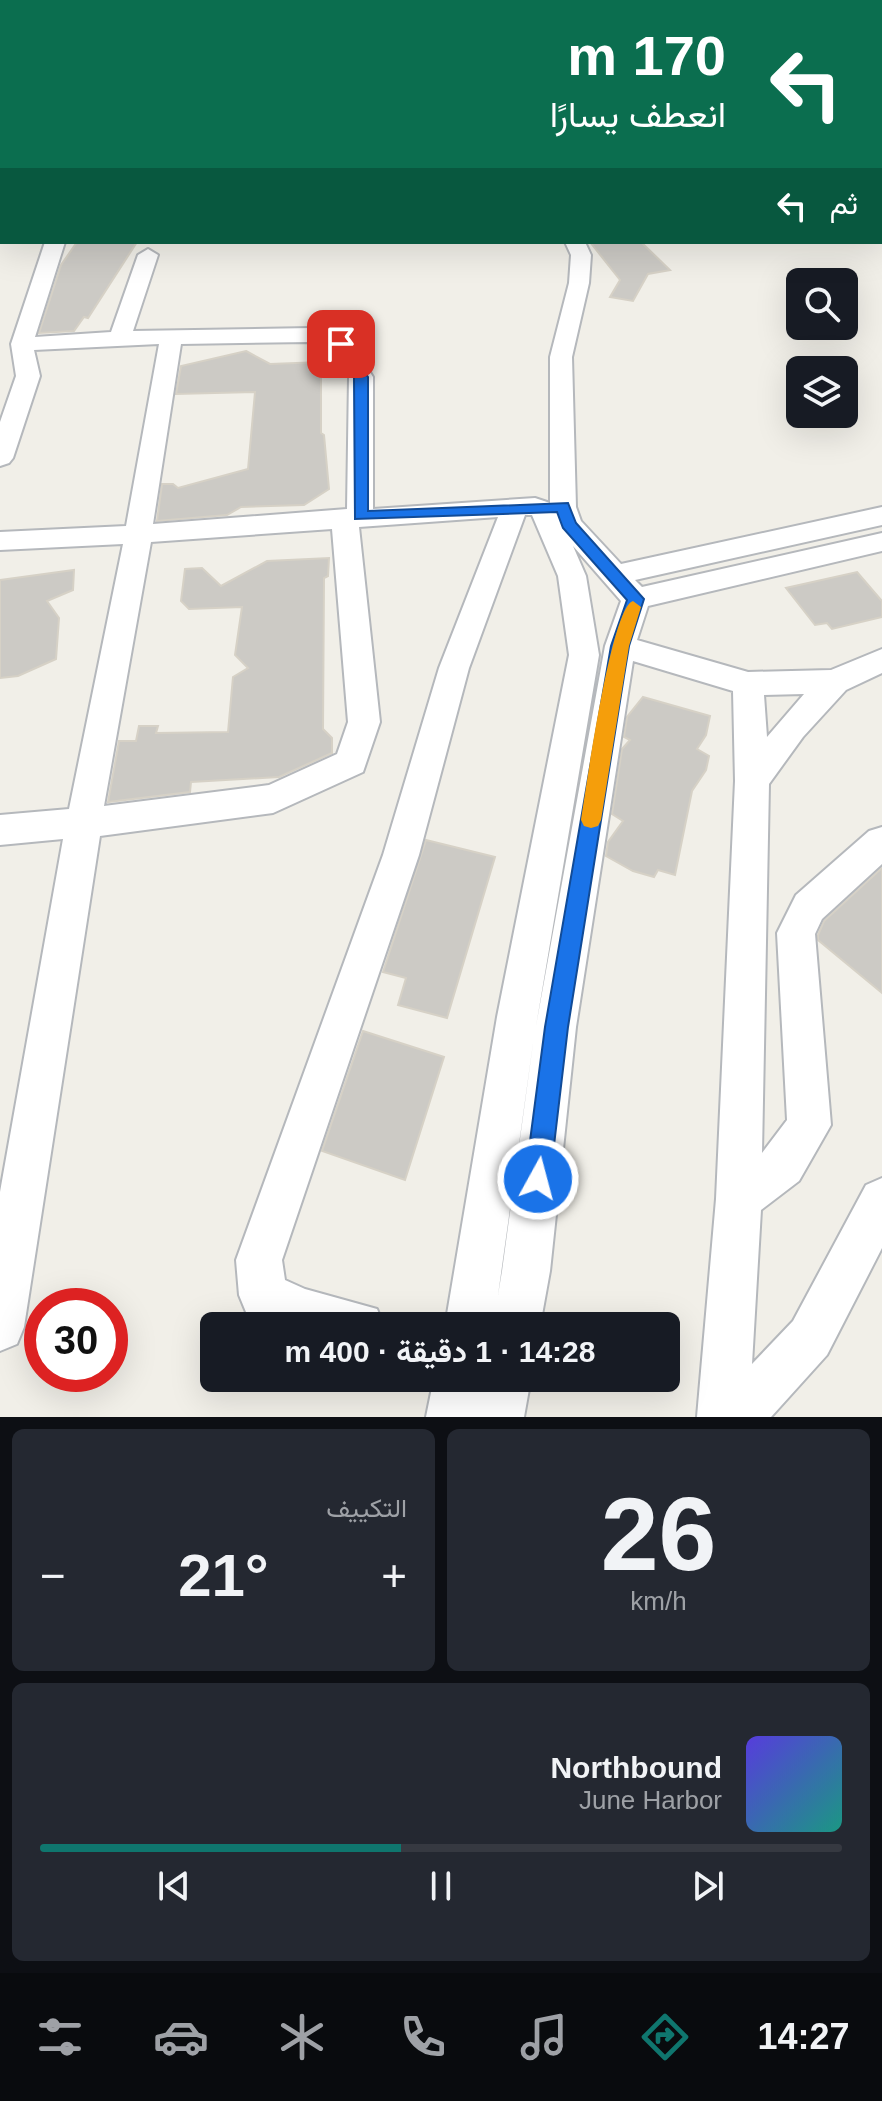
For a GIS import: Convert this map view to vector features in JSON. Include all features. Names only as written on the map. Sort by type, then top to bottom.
[{"type":"street","points":[[0,458],[28,376],[22,344],[54,244]]},
{"type":"street","points":[[471,1312],[517,1017],[584,655],[572,576],[540,507],[542,355],[562,281],[565,255],[560,244]]},
{"type":"street","points":[[301,1312],[263,1295],[259,1260],[401,855],[454,668],[540,507],[561,357],[579,283],[581,255],[576,244]]},
{"type":"street","points":[[120,338],[148,255]]},
{"type":"street","points":[[0,830],[84,823],[273,799],[351,763],[364,722],[352,517],[361,377],[341,344],[312,335],[120,338],[22,344]]},
{"type":"street","points":[[0,1327],[110,672],[130,588],[171,337]]},
{"type":"street","points":[[0,541],[540,507],[568,524],[626,587],[620,646],[556,1027],[519,1312]]},
{"type":"street","points":[[626,587],[882,516]]},
{"type":"street","points":[[626,587],[882,542]]},
{"type":"street","points":[[620,646],[748,684],[835,682]]},
{"type":"street","points":[[752,781],[792,728],[835,682],[882,660]]},
{"type":"street","points":[[723,1417],[739,1199],[752,781],[748,684]]},
{"type":"street","points":[[739,1199],[783,1165],[809,1125],[796,933],[809,907],[882,842]]},
{"type":"street","points":[[737,1417],[810,1338],[882,1201]]},
{"type":"street","points":[[452,1417],[456,1392]]},
{"type":"street","points":[[498,1417],[503,1392]]},
{"type":"building","points":[[76,244],[136,244],[88,318],[84,317],[74,331],[39,333],[61,265]]},
{"type":"building","points":[[592,244],[643,244],[670,270],[648,274],[633,301],[610,297],[620,280]]},
{"type":"building","points":[[246,351],[270,364],[321,362],[321,433],[324,435],[329,489],[304,505],[241,507],[227,515],[157,521],[162,484],[173,484],[178,488],[248,469],[255,392],[176,394],[181,366]]},
{"type":"building","points":[[329,558],[328,576],[324,578],[323,729],[332,738],[332,753],[279,777],[191,782],[190,792],[108,802],[119,741],[136,741],[139,726],[158,726],[156,733],[228,732],[233,677],[248,668],[235,655],[242,607],[189,609],[181,601],[185,569],[202,568],[221,586],[267,561]]},
{"type":"building","points":[[74,570],[73,590],[47,601],[59,618],[56,659],[18,676],[0,678],[0,580]]},
{"type":"building","points":[[857,572],[882,601],[882,617],[832,629],[827,623],[815,625],[786,588]]},
{"type":"building","points":[[643,697],[710,716],[706,735],[697,749],[709,756],[706,770],[692,791],[675,875],[658,870],[654,877],[633,871],[606,856],[608,842],[623,821],[612,814],[622,749],[630,740],[624,737],[627,717]]},
{"type":"building","points":[[426,840],[495,857],[447,1018],[398,1005],[406,978],[383,972]]},
{"type":"building","points":[[882,868],[882,993],[818,940],[818,935],[824,921]]},
{"type":"building","points":[[363,1031],[444,1057],[405,1180],[322,1151]]},
{"type":"slow traffic","points":[[591,820],[620,646],[633,607]]},
{"type":"route","points":[[341,344],[361,377],[360,516],[563,507],[568,524],[636,599],[620,646],[556,1027],[538,1179]]}]
